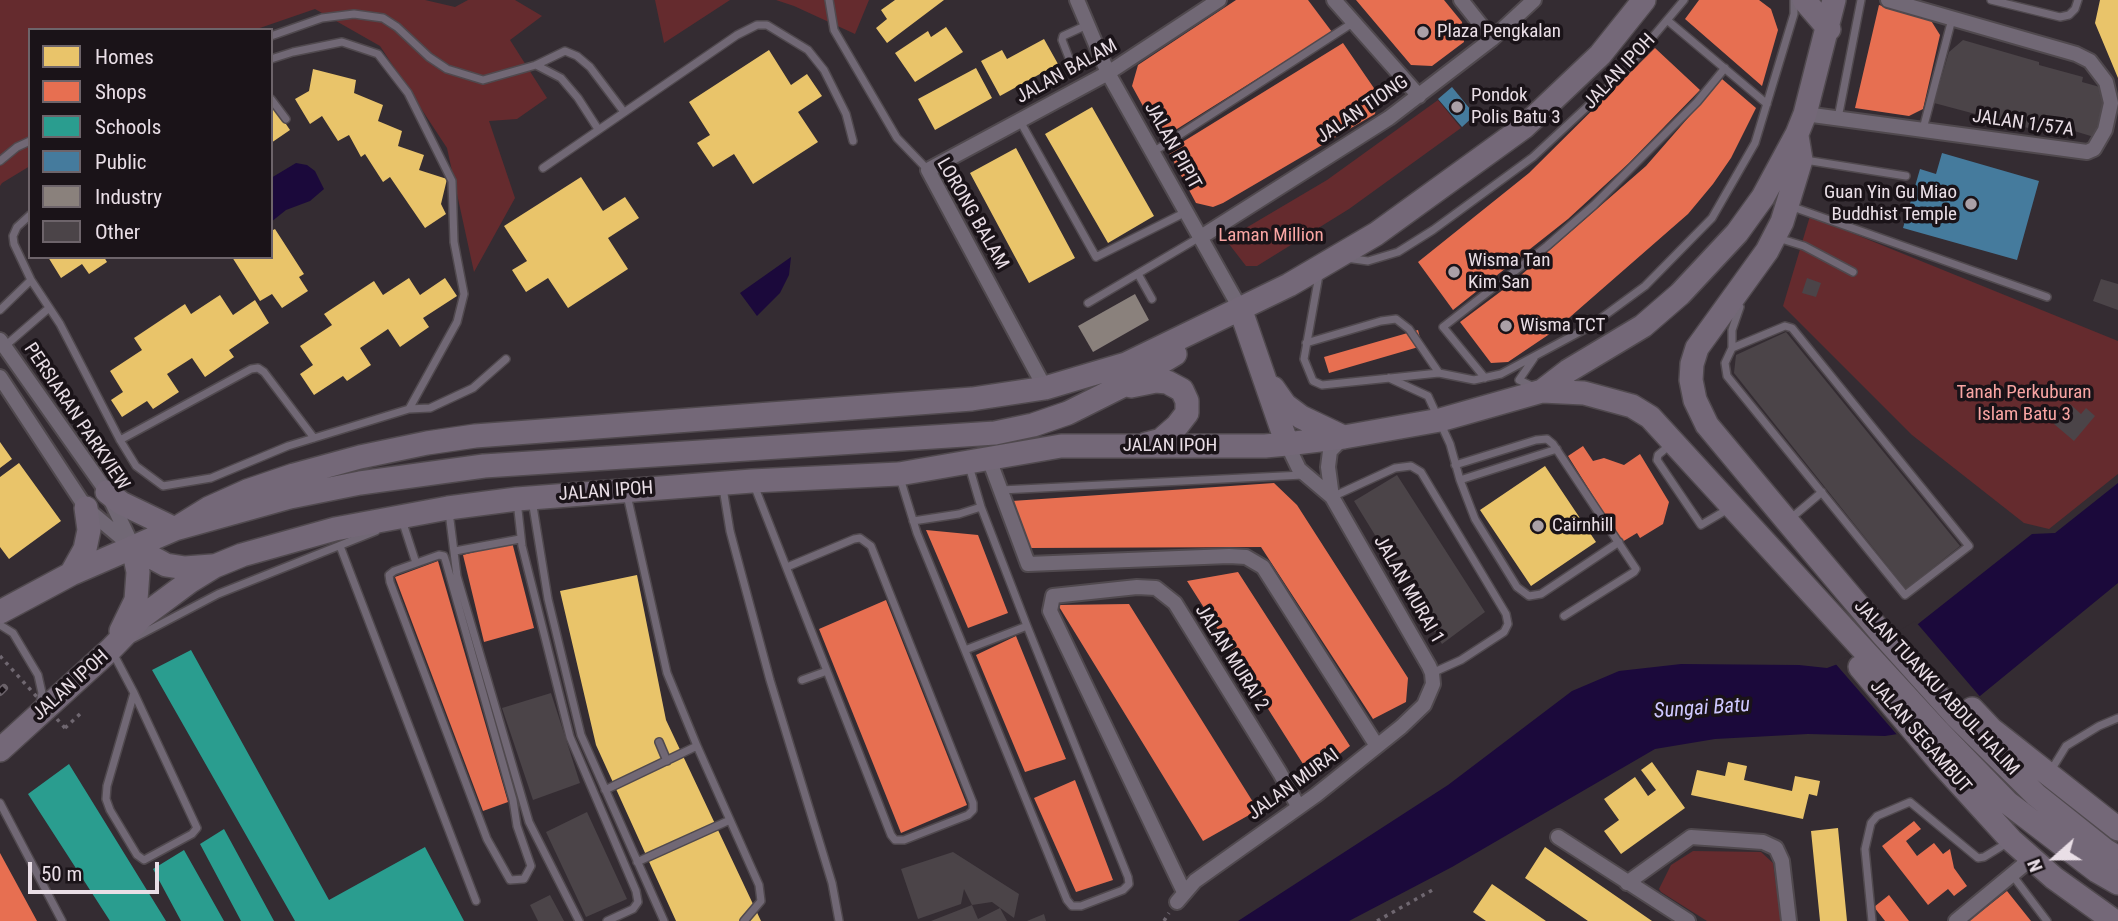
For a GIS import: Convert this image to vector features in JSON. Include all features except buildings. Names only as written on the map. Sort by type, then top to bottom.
[{"type":"main road","points":[[107,492],[121,503],[176,529],[209,508],[282,479],[360,457],[439,441],[475,436],[972,400],[1045,388],[1126,364],[1289,285],[1376,234],[1524,127],[1600,55],[1644,0]]},
{"type":"main road","points":[[1804,0],[1829,29]]},
{"type":"main road","points":[[1542,391],[1643,326],[1680,294],[1737,233],[1763,197],[1801,124],[1835,0]]},
{"type":"main road","points":[[1801,124],[1801,160],[1788,205],[1771,244],[1697,348],[1691,380],[1695,400],[1707,425],[1793,528],[1991,729],[2118,829]]},
{"type":"main road","points":[[1240,308],[1287,444]]},
{"type":"main road","name":"JALAN IPOH","points":[[0,611],[71,574],[176,529],[290,497],[360,483],[497,466],[995,433],[1033,425],[1069,413],[1163,363],[1240,308]]},
{"type":"main road","points":[[1265,378],[1285,405],[1313,424],[1344,437]]},
{"type":"main road","points":[[1114,390],[1156,381],[1177,386],[1182,390],[1187,401],[1187,413],[1161,440],[1140,445]]},
{"type":"main road","points":[[1542,391],[1584,393],[1632,406],[1650,417],[1752,527]]},
{"type":"main road","name":"JALAN IPOH","points":[[0,750],[111,649],[142,617],[215,566],[283,542],[401,516],[524,498],[752,481],[900,474],[1061,446],[1287,444],[1344,437],[1437,413],[1542,391]]},
{"type":"main road","points":[[71,574],[85,549],[89,530],[86,508]]},
{"type":"main road","name":"JALAN TUANKU ABDUL HALIM","points":[[1752,527],[1938,731],[2008,803],[2097,871],[2118,883]]},
{"type":"main road","name":"JALAN SEGAMBUT","points":[[1752,527],[1817,613],[1940,762],[2011,840],[2054,878],[2114,921]]},
{"type":"main road","name":"JALAN TUANKU ABDUL HALIM","points":[[1793,528],[1883,635],[1974,734],[2036,794],[2118,858]]},
{"type":"main road","points":[[133,547],[166,565],[185,568],[215,566]]},
{"type":"main road","points":[[111,649],[136,600],[138,572],[133,547]]},
{"type":"main road","points":[[2054,878],[2091,921]]},
{"type":"street","name":"JALAN BALAM","points":[[928,170],[1108,73],[1219,0]]},
{"type":"street","points":[[1335,0],[1419,96]]},
{"type":"street","points":[[1461,0],[1492,39]]},
{"type":"street","name":"JALAN TIONG","points":[[1201,237],[1389,118],[1492,39],[1534,0]]},
{"type":"street","name":"JALAN 1/57A","points":[[1801,124],[1838,118],[2087,152],[2094,149],[2105,130],[2111,103],[2109,89],[2090,61],[2076,54],[1888,0]]},
{"type":"street","name":"JALAN PIPIT","points":[[1080,1],[1108,73],[1240,308]]},
{"type":"street","name":"LORONG BALAM","points":[[928,170],[1045,388]]},
{"type":"street","name":"PERSIARAN PARKVIEW","points":[[2,344],[107,492],[133,547]]},
{"type":"street","points":[[0,377],[86,508],[133,547]]},
{"type":"street","name":"JALAN MURAI 1","points":[[1332,497],[1328,467],[1330,451],[1344,437]]},
{"type":"street","name":"JALAN MURAI 1","points":[[1287,444],[1304,474],[1332,497],[1432,673],[1433,684],[1424,705]]},
{"type":"street","points":[[978,461],[1000,490],[1028,564],[1229,556],[1246,557],[1263,567],[1377,746]]},
{"type":"street","name":"JALAN MURAI 2","points":[[1181,897],[1050,611],[1053,596],[1137,587],[1156,588],[1175,603],[1298,806]]},
{"type":"street","name":"JALAN MURAI","points":[[1181,897],[1215,865],[1335,780],[1424,705]]},
{"type":"street","points":[[1558,837],[1628,883],[1672,917],[1688,921]]},
{"type":"street","points":[[1628,883],[1691,837],[1763,842],[1776,848],[1782,861],[1789,921]]},
{"type":"street","points":[[1956,921],[2032,858]]},
{"type":"lane","name":"LORONG BALAM","points":[[829,0],[834,30],[897,138],[928,170]]},
{"type":"lane","name":"JALAN IPOH","points":[[1329,262],[1368,261],[1398,252],[1533,157],[1618,78],[1684,0]]},
{"type":"lane","points":[[1329,262],[1304,359],[1312,380],[1322,385],[1439,373],[1474,380],[1501,374],[1534,357],[1620,306],[1666,266],[1712,218],[1755,143],[1794,14],[1794,0]]},
{"type":"lane","points":[[1838,118],[1861,0]]},
{"type":"lane","points":[[1991,0],[2060,17],[2075,9],[2078,0]]},
{"type":"lane","points":[[273,35],[322,18],[354,14],[383,18],[447,69],[483,80],[536,65],[565,51],[577,56],[590,67],[624,111]]},
{"type":"lane","points":[[1923,129],[1952,19]]},
{"type":"lane","points":[[1667,20],[1767,103]]},
{"type":"lane","points":[[1153,152],[1354,22]]},
{"type":"lane","points":[[543,167],[737,35],[757,25],[767,25],[808,50],[824,70],[845,114],[853,141]]},
{"type":"lane","points":[[1069,58],[1063,36],[1088,25]]},
{"type":"lane","points":[[273,58],[342,42],[378,54],[408,93],[452,181],[454,242],[464,294],[457,322],[409,409]]},
{"type":"lane","points":[[536,65],[561,78],[578,97],[598,130]]},
{"type":"lane","points":[[1485,378],[1443,327],[1507,278],[1594,205],[1697,102],[1725,68]]},
{"type":"lane","points":[[273,102],[286,119]]},
{"type":"lane","points":[[1020,121],[1096,257],[1186,212]]},
{"type":"lane","points":[[0,161],[28,142]]},
{"type":"lane","points":[[1801,160],[1906,176]]},
{"type":"lane","points":[[1788,205],[2047,297]]},
{"type":"lane","points":[[28,217],[17,227],[13,236],[31,280],[60,324],[136,466],[163,486],[211,478],[288,446],[409,409],[430,408],[473,388],[506,359]]},
{"type":"lane","points":[[1088,303],[1201,237]]},
{"type":"lane","points":[[1732,348],[1785,326],[1793,328],[1969,546],[1905,595],[1727,376],[1725,363],[1732,348],[1736,313],[1771,244],[1804,246],[1853,272]]},
{"type":"lane","points":[[1138,274],[1152,299]]},
{"type":"lane","points":[[0,310],[31,280]]},
{"type":"lane","points":[[2,344],[49,308]]},
{"type":"lane","points":[[1306,343],[1396,319],[1409,329],[1439,373]]},
{"type":"lane","points":[[1534,357],[1519,380],[1542,391]]},
{"type":"lane","points":[[120,440],[257,368],[264,372],[314,438]]},
{"type":"lane","points":[[1388,377],[1428,396],[1450,443],[1455,465],[1475,519],[1517,587],[1529,596],[1541,594],[1619,542]]},
{"type":"lane","points":[[1455,465],[1536,440],[1546,439],[1557,449],[1635,565],[1634,572],[1564,616]]},
{"type":"lane","points":[[1674,442],[1658,455],[1657,460],[1701,525],[1733,506]]},
{"type":"lane","points":[[1460,480],[1557,449]]},
{"type":"lane","points":[[900,474],[913,520],[1067,900],[1072,906],[1081,906],[1123,890],[1129,884],[1128,877],[981,507],[978,461]]},
{"type":"lane","points":[[1332,497],[1395,468],[1411,466],[1421,472],[1506,614],[1508,624],[1504,632],[1461,660],[1432,673]]},
{"type":"lane","points":[[1000,490],[1304,474]]},
{"type":"lane","points":[[752,481],[891,835],[895,840],[904,841],[968,815],[973,810],[973,803],[871,546],[860,538],[854,539],[787,567]]},
{"type":"lane","points":[[722,484],[730,531],[770,680],[832,883],[838,921]]},
{"type":"lane","points":[[626,491],[667,673],[759,885],[761,901],[744,921]]},
{"type":"lane","points":[[1793,528],[1822,492]]},
{"type":"lane","points":[[524,498],[536,529],[548,599],[581,735],[664,921]]},
{"type":"lane","points":[[524,498],[520,539],[570,737],[636,891],[638,902],[633,909],[607,921]]},
{"type":"lane","points":[[913,520],[959,514],[981,507]]},
{"type":"lane","points":[[448,508],[457,576],[529,822],[579,921]]},
{"type":"lane","points":[[134,693],[107,786],[106,799],[137,855],[144,860],[192,835],[197,828],[134,693],[111,649],[218,594],[366,536],[401,516],[416,563]]},
{"type":"lane","points":[[455,551],[520,539]]},
{"type":"lane","points":[[340,546],[476,901]]},
{"type":"lane","points":[[439,555],[444,556],[513,800],[517,826],[531,866],[524,879],[510,880],[487,839],[390,582],[389,575],[394,570],[416,563],[439,555]]},
{"type":"lane","points":[[0,625],[13,634],[38,675],[42,693],[38,715]]},
{"type":"lane","points":[[965,649],[1027,626]]},
{"type":"lane","points":[[802,680],[827,671]]},
{"type":"lane","points":[[2049,774],[2066,746],[2091,730],[2118,718]]},
{"type":"lane","points":[[659,742],[667,761]]},
{"type":"lane","points":[[605,790],[697,746]]},
{"type":"lane","points":[[1872,921],[1865,849],[1871,823],[1877,816],[1907,802],[1913,803],[1978,858],[1984,858],[2011,840]]},
{"type":"lane","points":[[0,803],[62,921]]},
{"type":"lane","points":[[638,862],[730,820]]},
{"type":"lane","points":[[2013,876],[2047,921]]},
{"type":"path","points":[[0,656],[65,728],[81,713],[83,716]]},
{"type":"path","points":[[1377,921],[1436,888]]},
{"type":"path","points":[[1386,916],[1391,921]]},
{"type":"green space","points":[[0,0],[425,0],[455,7],[468,0],[515,0],[542,16],[510,40],[547,98],[517,119],[489,121],[515,198],[474,272],[447,148],[380,46],[315,9],[260,28],[28,28],[28,167],[0,186]]},
{"type":"green space","points":[[655,0],[730,0],[664,43]]},
{"type":"green space","points":[[776,0],[869,0],[855,34]]},
{"type":"green space","name":"Laman Million","points":[[1438,100],[1461,128],[1349,209],[1257,266],[1246,266],[1229,244],[1234,235],[1327,180]]},
{"type":"green space","name":"Tanah Perkuburan Islam Batu 3","points":[[1810,216],[2118,341],[2118,474],[2049,529],[2024,523],[1912,435],[1783,306]]},
{"type":"green space","points":[[1693,851],[1761,852],[1773,863],[1781,921],[1707,921],[1661,892],[1659,889],[1671,865]]},
{"type":"water","points":[[296,163],[307,165],[315,171],[324,189],[310,201],[286,210],[273,220],[273,177]]},
{"type":"water","points":[[791,257],[789,275],[780,293],[757,316],[740,293]]},
{"type":"water","name":"Sungai Batu","points":[[2118,483],[2118,583],[1980,696],[1917,731],[1885,736],[1808,734],[1715,739],[1655,749],[1452,867],[1349,921],[1238,921],[1448,785],[1572,691],[1619,671],[1681,664],[1799,665],[1827,668],[1873,651],[1918,624],[2032,534],[2055,533]]},
{"type":"pier","points":[[1915,621],[1982,699],[1918,734],[1899,737],[1834,662],[1871,648]]},
{"type":"railway","points":[[0,692],[4,688]]},
{"type":"place","name":"Plaza Pengkalan","points":[[1423,32]]},
{"type":"place","name":"Pondok Polis Batu 3","points":[[1457,107]]},
{"type":"place","name":"Guan Yin Gu Miao Buddhist Temple","points":[[1971,204]]},
{"type":"place","name":"Wisma Tan Kim San","points":[[1454,272]]},
{"type":"place","name":"Wisma TCT","points":[[1506,326]]},
{"type":"place","name":"Cairnhill","points":[[1538,526]]}]
